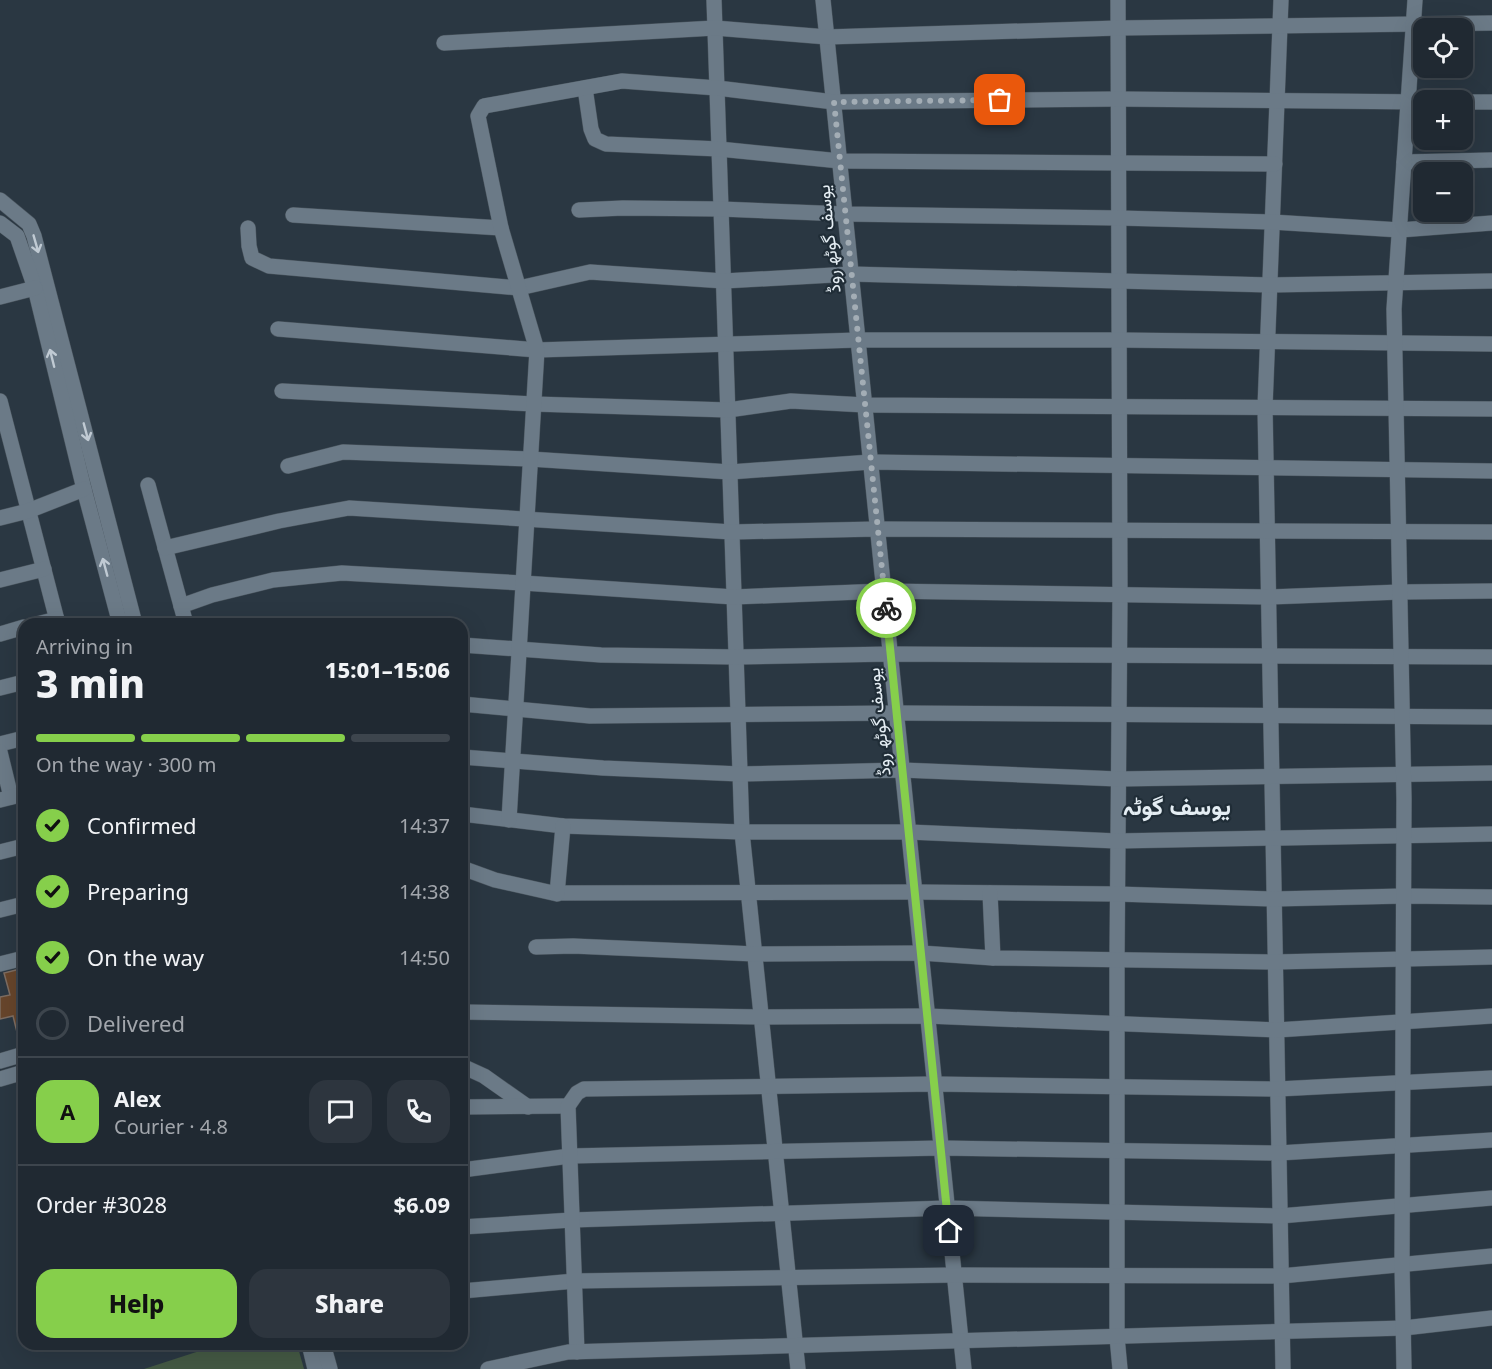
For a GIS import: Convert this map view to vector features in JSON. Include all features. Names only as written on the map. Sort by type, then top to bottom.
[{"type":"street","points":[[714,0],[742,832],[798,1369]]},
{"type":"street","name":"یوسف گوٹھ روڈ","points":[[823,0],[964,1369]]},
{"type":"street","points":[[1118,0],[1120,595],[1116,959],[1117,1276],[1120,1369]]},
{"type":"street","points":[[1281,0],[1265,407],[1283,1369]]},
{"type":"street","points":[[1414,18],[1415,0]]},
{"type":"street","points":[[1473,23],[1492,23]]},
{"type":"street","points":[[444,43],[715,28],[827,37],[1118,28],[1413,24]]},
{"type":"street","points":[[509,820],[537,350],[501,228],[478,116],[484,106],[622,81],[717,88],[834,102],[1118,99],[1413,102]]},
{"type":"street","points":[[585,87],[591,129],[595,139],[606,144],[719,149],[840,161],[1118,161],[1275,164]]},
{"type":"street","points":[[1473,102],[1492,102]]},
{"type":"street","points":[[1404,1369],[1402,1022],[1404,835],[1395,343],[1396,283],[1404,162],[1413,117]]},
{"type":"street","points":[[1404,162],[1492,160]]},
{"type":"street","points":[[0,200],[29,224],[34,236],[133,618]]},
{"type":"street","points":[[579,210],[721,209],[845,214],[1119,218],[1272,222],[1400,230],[1492,223]]},
{"type":"street","points":[[293,216],[501,228]]},
{"type":"street","points":[[0,223],[17,236],[35,288],[118,618]]},
{"type":"street","points":[[248,228],[252,258],[269,266],[519,288],[590,272],[724,281],[851,274],[1270,285],[1492,281]]},
{"type":"street","points":[[0,297],[35,288]]},
{"type":"street","points":[[278,329],[537,350],[858,340],[1119,340],[1492,345]]},
{"type":"street","points":[[282,391],[534,404],[728,410],[791,401],[865,405],[1492,409]]},
{"type":"street","points":[[0,402],[7,457],[28,511],[56,618]]},
{"type":"street","points":[[288,466],[343,452],[530,459],[730,472],[871,462],[1492,471]]},
{"type":"street","points":[[148,486],[184,618]]},
{"type":"street","points":[[0,518],[28,511],[84,489]]},
{"type":"street","points":[[165,548],[279,521],[349,508],[732,532],[878,529],[1492,532]]},
{"type":"street","points":[[0,580],[44,569]]},
{"type":"street","points":[[181,606],[212,595],[273,580],[342,573],[734,597],[884,591],[1268,597],[1492,591]]},
{"type":"street","points":[[0,634],[18,629]]},
{"type":"street","points":[[468,645],[601,655],[736,657],[890,654],[1492,657]]},
{"type":"street","points":[[0,688],[18,684]]},
{"type":"street","points":[[468,705],[590,716],[896,714],[1492,717]]},
{"type":"street","points":[[0,744],[18,740]]},
{"type":"street","points":[[0,752],[12,797]]},
{"type":"street","points":[[468,758],[740,774],[902,770],[1118,779],[1492,773]]},
{"type":"street","points":[[468,815],[562,826],[742,832],[909,831],[1117,841],[1492,834]]},
{"type":"street","points":[[557,894],[562,826]]},
{"type":"street","points":[[0,852],[18,848]]},
{"type":"street","points":[[468,870],[495,880],[557,894],[915,892],[1117,894],[1274,899],[1404,896],[1492,897]]},
{"type":"street","points":[[990,893],[993,958]]},
{"type":"street","points":[[0,910],[18,906]]},
{"type":"street","points":[[536,947],[573,946],[755,954],[921,953],[993,958],[1275,962],[1492,957]]},
{"type":"street","points":[[0,964],[18,960]]},
{"type":"street","points":[[468,1012],[761,1017],[927,1016],[1277,1030],[1492,1016]]},
{"type":"street","points":[[0,1061],[18,1056]]},
{"type":"street","points":[[468,1069],[484,1076],[528,1107]]},
{"type":"street","points":[[1,1076],[18,1073]]},
{"type":"street","points":[[577,1352],[568,1106],[577,1093],[584,1089],[934,1084],[1278,1089],[1492,1078]]},
{"type":"street","points":[[468,1107],[568,1106]]},
{"type":"street","points":[[468,1169],[570,1156],[941,1148],[1279,1153],[1492,1140]]},
{"type":"street","points":[[468,1227],[572,1220],[947,1208],[1280,1216],[1492,1198]]},
{"type":"street","points":[[468,1290],[575,1281],[954,1275],[1281,1276],[1492,1256]]},
{"type":"street","points":[[488,1369],[568,1352],[1404,1328],[1492,1318]]},
{"type":"street","points":[[310,1350],[315,1369]]},
{"type":"street","points":[[325,1350],[330,1369]]},
{"type":"green space","points":[[203,1350],[299,1350],[304,1369],[144,1369]]},
{"type":"building","points":[[18,970],[18,1036],[13,1016],[0,1019],[0,997],[10,995],[4,973]]},
{"type":"way so far","points":[[886,608],[834,102],[1000,100]]},
{"type":"district","name":"یوسف گوٹہ","points":[[1177,805]]},
{"type":"route","points":[[886,608],[949,1231]]}]
